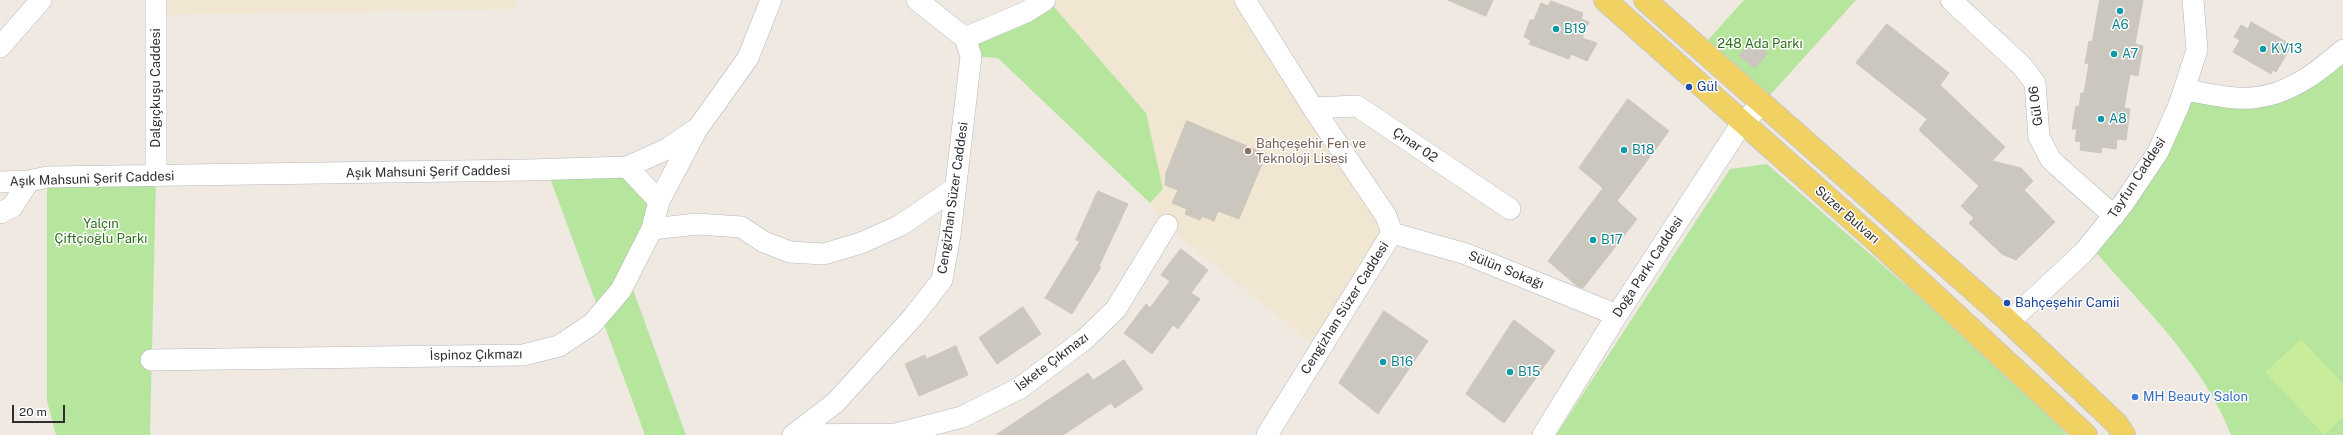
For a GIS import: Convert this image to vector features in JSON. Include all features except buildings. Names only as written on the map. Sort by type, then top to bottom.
[{"type":"main road","name":"Süzer Bulvarı","points":[[1605,0],[1873,238],[2086,435]]},
{"type":"main road","name":"Süzer Bulvarı","points":[[1645,0],[2008,322],[2117,424],[2124,435]]},
{"type":"street","points":[[0,47],[41,0]]},
{"type":"street","name":"Dalgıçkuşu Caddesi","points":[[156,0],[156,176]]},
{"type":"street","name":"Aşık Mahsuni Şerif Caddesi","points":[[0,182],[30,181],[47,177],[627,167],[667,148],[698,128],[748,58],[771,0]]},
{"type":"street","points":[[917,0],[965,38],[1028,6],[1045,0]]},
{"type":"street","name":"Cengizhan Süzer Caddesi","points":[[1245,0],[1313,108],[1386,216],[1392,233],[1267,435]]},
{"type":"street","name":"Gül 06","points":[[1951,0],[2022,66],[2035,83],[2039,137],[2051,160],[2114,216]]},
{"type":"street","name":"Tayfun Caddesi","points":[[2008,322],[2084,252],[2114,216],[2158,152],[2185,90],[2198,50],[2193,0]]},
{"type":"street","name":"Cengizhan Süzer Caddesi","points":[[793,435],[835,403],[913,317],[942,280],[971,56],[965,38]]},
{"type":"street","points":[[2185,90],[2252,98],[2296,85],[2315,75],[2343,50]]},
{"type":"street","name":"Doğa Parkı Caddesi","points":[[1543,435],[1617,315],[1742,123],[1762,104]]},
{"type":"street","name":"Çınar 02","points":[[1313,108],[1357,106],[1510,209]]},
{"type":"street","name":"İspinoz Çıkmazı","points":[[151,360],[524,355],[559,346],[592,324],[621,290],[652,229],[659,201],[698,128]]},
{"type":"street","points":[[627,167],[659,201]]},
{"type":"street","points":[[0,213],[12,207],[30,181]]},
{"type":"street","points":[[652,229],[697,224],[740,227],[764,242],[790,252],[824,254],[861,243],[901,225],[955,188]]},
{"type":"street","name":"İskete Çıkmazı","points":[[793,435],[896,434],[962,417],[1020,388],[1085,339],[1116,309],[1167,226]]},
{"type":"street","name":"Sülün Sokağı","points":[[1392,233],[1466,254],[1617,315]]},
{"type":"shaded area","points":[[156,0],[515,0],[515,9],[156,15]]},
{"type":"shaded area","name":"Bahçeşehir Fen ve Teknoloji Lisesi","points":[[1048,0],[1245,0],[1392,233],[1318,349],[1167,226],[1150,203],[1163,189]]},
{"type":"green space","points":[[1048,0],[1146,113],[1163,189],[1150,203],[998,58],[971,56],[965,38]]},
{"type":"green space","name":"248 Ada Parkı","points":[[1744,0],[1856,0],[1762,104],[1700,49]]},
{"type":"green space","points":[[2343,52],[2343,435],[2231,435],[2205,384],[2189,360],[2152,315],[2094,250],[2190,100],[2235,104]]},
{"type":"green space","points":[[1767,164],[2036,399],[2067,435],[1556,435],[1730,169]]},
{"type":"green space","points":[[627,167],[659,201],[628,276],[686,435],[645,435],[547,170]]},
{"type":"green space","name":"Yalçın Çiftçioğlu Parkı","points":[[156,176],[150,435],[56,435],[47,401],[47,177]]},
{"type":"green space","points":[[2301,339],[2343,384],[2343,417],[2324,435],[2265,372]]},
{"type":"place","name":"A6","points":[[2120,11]]},
{"type":"place","name":"B19","points":[[1556,29]]},
{"type":"place","name":"KV13","points":[[2263,49]]},
{"type":"place","name":"A7","points":[[2114,54]]},
{"type":"place","name":"Gül","points":[[1689,87]]},
{"type":"place","name":"A8","points":[[2101,119]]},
{"type":"place","name":"B18","points":[[1624,150]]},
{"type":"place","name":"Bahçeşehir Fen ve Teknoloji Lisesi","points":[[1248,151]]},
{"type":"place","name":"B17","points":[[1593,240]]},
{"type":"place","name":"Bahçeşehir Camii","points":[[2007,303]]},
{"type":"place","name":"B16","points":[[1383,362]]},
{"type":"place","name":"B15","points":[[1510,372]]},
{"type":"place","name":"MH Beauty Salon","points":[[2135,397]]}]
